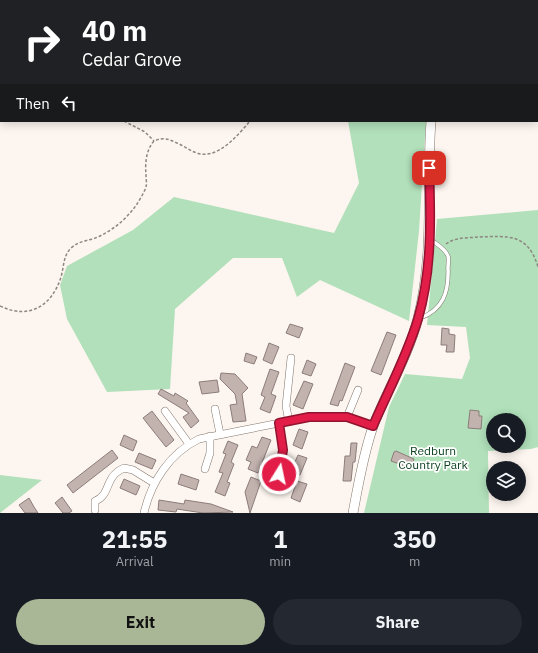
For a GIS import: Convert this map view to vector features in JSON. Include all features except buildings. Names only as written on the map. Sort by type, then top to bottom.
[{"type":"street","points":[[353,513],[373,426],[418,319],[426,276],[430,239],[428,156],[431,122]]},
{"type":"street","points":[[289,422],[286,406],[291,358]]},
{"type":"street","points":[[347,417],[358,390]]},
{"type":"street","points":[[215,409],[220,434]]},
{"type":"street","points":[[165,411],[189,444]]},
{"type":"street","points":[[144,513],[148,495],[154,483],[171,460],[189,444],[210,436],[309,417],[347,417],[373,426]]},
{"type":"street","points":[[277,487],[283,450],[279,423]]},
{"type":"street","points":[[205,469],[210,453],[210,436]]},
{"type":"street","points":[[95,510],[95,501],[100,499],[106,492],[115,473],[124,468],[133,470],[154,483]]},
{"type":"lane","points":[[418,319],[431,314],[435,310],[443,300],[449,283],[448,256],[442,247],[430,239]]},
{"type":"path","points":[[126,122],[145,132],[154,141]]},
{"type":"path","points":[[0,306],[24,312],[35,311],[46,302],[55,289],[60,277],[64,260],[70,249],[79,242],[110,231],[124,220],[137,203],[146,187],[147,154],[154,141],[161,138],[170,139],[197,153],[207,154],[218,150],[236,137],[249,122]]},
{"type":"path","points":[[442,247],[450,241],[463,238],[502,235],[513,237],[521,240],[527,246],[538,267]]},
{"type":"green space","points":[[348,122],[426,122],[419,231],[409,321],[320,280],[297,297],[282,258],[233,258],[175,309],[170,389],[107,392],[67,319],[60,285],[67,266],[133,230],[174,197],[334,233],[359,183]]},
{"type":"green space","name":"Redburn Country Park","points":[[538,210],[538,447],[526,449],[526,413],[486,413],[486,453],[488,453],[488,461],[486,461],[486,501],[489,501],[489,513],[364,513],[389,407],[405,374],[462,379],[470,358],[466,327],[427,325],[437,219]]},
{"type":"green space","points":[[0,475],[42,480],[0,513]]},
{"type":"route","points":[[279,474],[283,450],[279,423],[309,417],[330,416],[347,417],[373,426],[418,319],[430,244],[429,168]]}]
